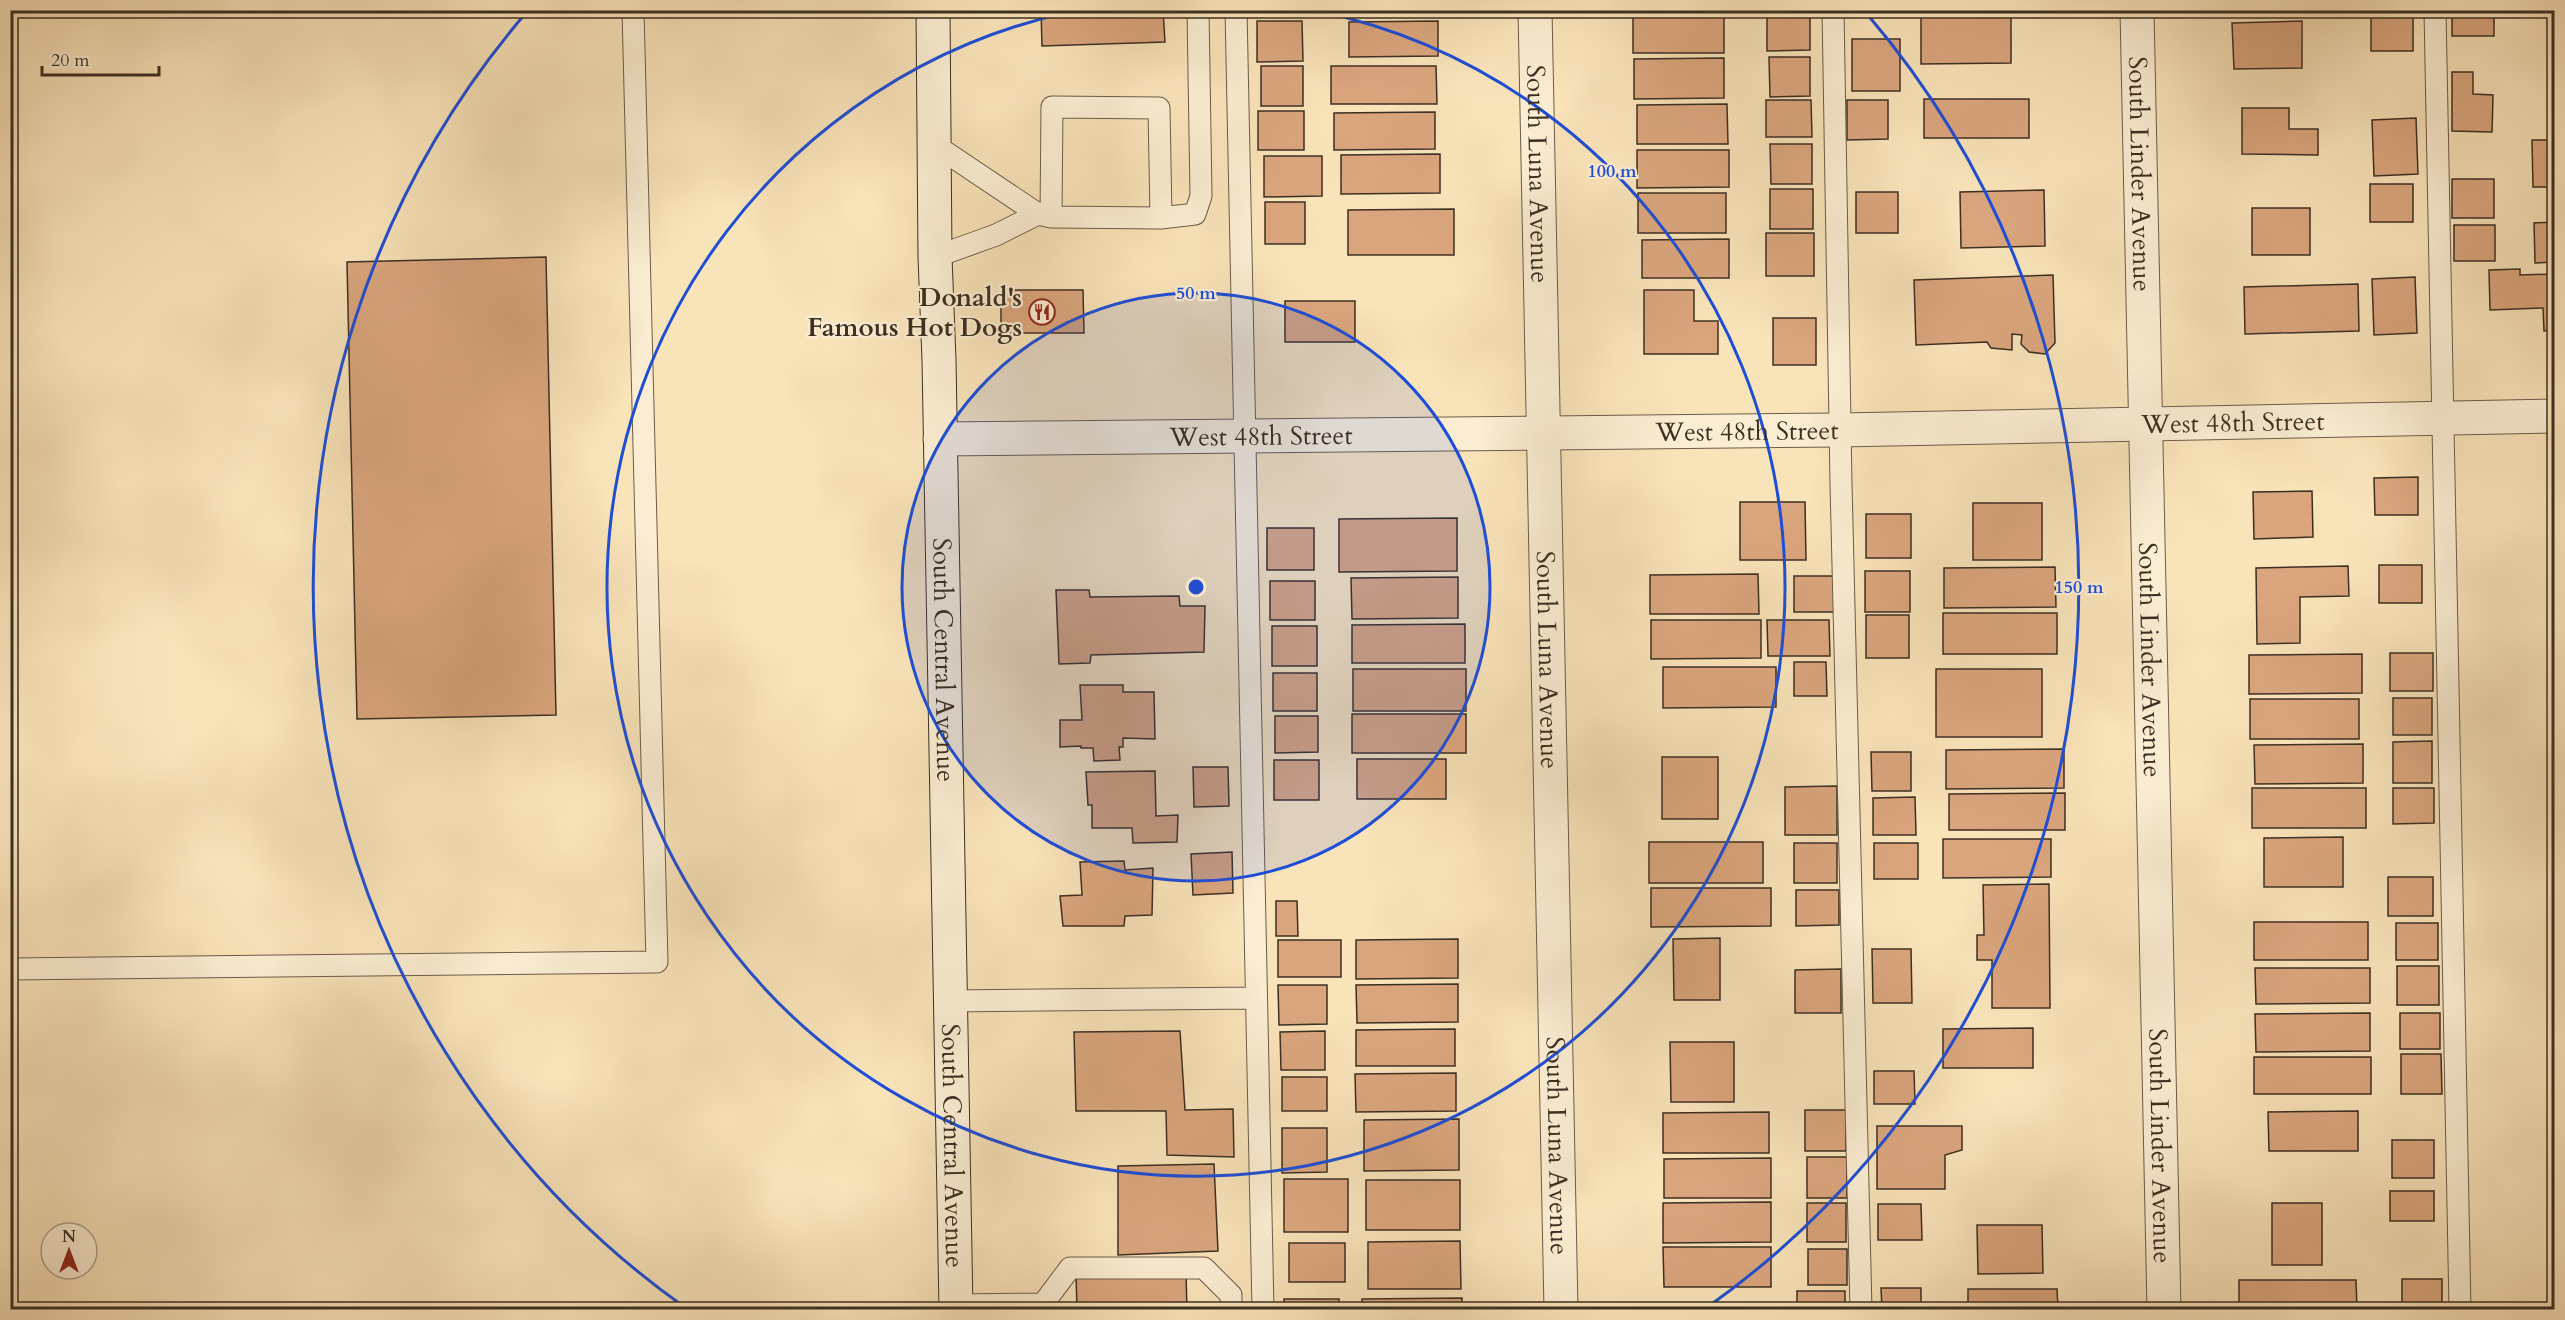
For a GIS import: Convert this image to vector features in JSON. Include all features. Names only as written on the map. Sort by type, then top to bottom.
[{"type":"street","name":"South Central Avenue","points":[[933,10],[935,257],[956,1307]]},
{"type":"street","name":"South Luna Avenue","points":[[1535,10],[1561,1310]]},
{"type":"street","name":"South Linder Avenue","points":[[2137,10],[2164,1310]]},
{"type":"street","name":"West 48th Street","points":[[940,439],[1840,430],[2554,416]]},
{"type":"lane","points":[[10,969],[657,962],[633,10]]},
{"type":"lane","points":[[935,257],[1045,215],[1161,218],[1195,214],[1201,196],[1198,10]]},
{"type":"lane","points":[[1236,10],[1263,1310]]},
{"type":"lane","points":[[1833,10],[1840,430],[1861,1310]]},
{"type":"lane","points":[[2435,10],[2460,1310]]},
{"type":"lane","points":[[1045,215],[1052,107],[1159,108],[1161,218]]},
{"type":"lane","points":[[935,145],[1045,215]]},
{"type":"lane","points":[[950,1001],[1256,998]]},
{"type":"lane","points":[[956,1307],[1043,1307],[1070,1268],[1204,1268],[1231,1295],[1232,1310]]},
{"type":"building","points":[[1041,10],[1163,10],[1165,42],[1042,46]]},
{"type":"building","points":[[1255,10],[1302,10],[1302,14],[1256,14]]},
{"type":"building","points":[[1348,10],[1436,10],[1437,15],[1348,15]]},
{"type":"building","points":[[1767,10],[1810,10],[1810,50],[1767,51]]},
{"type":"building","points":[[2371,10],[2413,10],[2413,51],[2371,51]]},
{"type":"building","points":[[2452,10],[2494,10],[2494,36],[2452,36]]},
{"type":"building","points":[[1921,13],[2011,13],[2011,63],[1921,64]]},
{"type":"building","points":[[1633,14],[1724,14],[1724,53],[1633,53]]},
{"type":"building","points":[[1257,21],[1302,21],[1303,61],[1257,62]]},
{"type":"building","points":[[1438,21],[1438,56],[1349,57],[1349,22]]},
{"type":"building","points":[[2302,21],[2302,68],[2234,69],[2232,23]]},
{"type":"building","points":[[1852,39],[1900,39],[1900,91],[1852,91]]},
{"type":"building","points":[[1769,57],[1810,57],[1810,96],[1770,97]]},
{"type":"building","points":[[1724,58],[1724,98],[1634,99],[1634,59]]},
{"type":"building","points":[[1261,66],[1303,66],[1303,106],[1261,106]]},
{"type":"building","points":[[1331,66],[1436,66],[1437,104],[1331,104]]},
{"type":"building","points":[[2452,72],[2473,72],[2473,94],[2493,95],[2492,132],[2452,131]]},
{"type":"building","points":[[1924,99],[2029,99],[2029,138],[1924,138]]},
{"type":"building","points":[[1766,100],[1811,100],[1812,137],[1766,137]]},
{"type":"building","points":[[1847,100],[1888,100],[1888,139],[1847,140]]},
{"type":"building","points":[[1727,104],[1728,144],[1637,144],[1637,105]]},
{"type":"building","points":[[2242,108],[2289,108],[2289,129],[2318,129],[2318,155],[2242,154]]},
{"type":"building","points":[[1258,111],[1304,111],[1304,150],[1258,150]]},
{"type":"building","points":[[1435,112],[1435,149],[1334,150],[1334,113]]},
{"type":"building","points":[[2416,118],[2418,174],[2374,176],[2372,120]]},
{"type":"building","points":[[2532,140],[2554,140],[2554,187],[2533,187]]},
{"type":"building","points":[[1770,144],[1812,144],[1812,184],[1771,184]]},
{"type":"building","points":[[1637,150],[1729,150],[1729,187],[1637,188]]},
{"type":"building","points":[[1440,154],[1440,193],[1341,194],[1341,155]]},
{"type":"building","points":[[1264,156],[1322,156],[1322,196],[1264,197]]},
{"type":"building","points":[[2452,179],[2494,179],[2494,218],[2452,218]]},
{"type":"building","points":[[2370,184],[2413,184],[2413,222],[2370,222]]},
{"type":"building","points":[[1770,189],[1813,189],[1813,229],[1770,229]]},
{"type":"building","points":[[2044,190],[2045,246],[1961,248],[1960,192]]},
{"type":"building","points":[[1856,192],[1898,192],[1898,233],[1856,233]]},
{"type":"building","points":[[1638,193],[1726,193],[1726,233],[1638,233]]},
{"type":"building","points":[[1265,202],[1305,202],[1305,244],[1265,244]]},
{"type":"building","points":[[2252,208],[2310,208],[2310,255],[2252,255]]},
{"type":"building","points":[[1454,209],[1454,255],[1348,255],[1348,210]]},
{"type":"building","points":[[2554,222],[2554,262],[2535,263],[2534,223]]},
{"type":"building","points":[[2454,225],[2495,225],[2495,261],[2454,261]]},
{"type":"building","points":[[1766,233],[1814,233],[1814,276],[1766,276]]},
{"type":"building","points":[[1729,239],[1729,278],[1642,278],[1642,240]]},
{"type":"building","points":[[546,257],[556,715],[357,719],[347,262]]},
{"type":"building","points":[[2520,269],[2520,275],[2554,274],[2554,330],[2544,331],[2543,308],[2490,310],[2489,270]]},
{"type":"building","points":[[2053,275],[2055,343],[2045,354],[2029,352],[2021,344],[2022,335],[2012,334],[2012,350],[1991,348],[1987,342],[1916,345],[1914,280]]},
{"type":"building","points":[[2415,277],[2417,333],[2374,335],[2372,279]]},
{"type":"building","points":[[2358,284],[2359,331],[2245,334],[2244,287]]},
{"type":"building","name":"Donald's Famous Hot Dogs","points":[[1001,290],[1083,290],[1084,333],[1001,333]]},
{"type":"building","points":[[1644,290],[1694,290],[1694,321],[1718,321],[1718,354],[1644,354]]},
{"type":"building","points":[[1285,301],[1355,301],[1355,342],[1285,342]]},
{"type":"building","points":[[1773,318],[1816,318],[1816,365],[1773,365]]},
{"type":"building","points":[[2418,477],[2418,515],[2375,515],[2374,478]]},
{"type":"building","points":[[2312,491],[2313,537],[2254,539],[2253,492]]},
{"type":"building","points":[[1740,502],[1805,502],[1806,560],[1740,560]]},
{"type":"building","points":[[1973,503],[2042,503],[2042,560],[1973,560]]},
{"type":"building","points":[[1866,514],[1911,514],[1911,558],[1866,558]]},
{"type":"building","points":[[1457,518],[1457,571],[1339,572],[1339,519]]},
{"type":"building","points":[[1267,528],[1314,528],[1314,570],[1267,570]]},
{"type":"building","points":[[2379,565],[2422,565],[2422,603],[2379,603]]},
{"type":"building","points":[[2348,566],[2349,596],[2300,597],[2300,643],[2257,644],[2256,568]]},
{"type":"building","points":[[2055,567],[2056,607],[1944,608],[1944,568]]},
{"type":"building","points":[[1865,571],[1910,571],[1910,612],[1865,612]]},
{"type":"building","points":[[1758,574],[1759,614],[1650,614],[1650,575]]},
{"type":"building","points":[[1794,576],[1835,576],[1835,612],[1794,612]]},
{"type":"building","points":[[1458,577],[1458,618],[1352,619],[1351,578]]},
{"type":"building","points":[[1270,581],[1315,581],[1315,620],[1270,620]]},
{"type":"building","points":[[1056,590],[1089,590],[1090,597],[1179,596],[1180,606],[1205,606],[1204,652],[1091,655],[1090,663],[1059,664]]},
{"type":"building","points":[[1943,613],[2057,613],[2057,654],[1943,654]]},
{"type":"building","points":[[1866,615],[1909,615],[1909,658],[1866,658]]},
{"type":"building","points":[[1651,620],[1761,620],[1761,658],[1651,659]]},
{"type":"building","points":[[1767,620],[1829,620],[1830,656],[1768,656]]},
{"type":"building","points":[[1465,624],[1465,663],[1352,663],[1352,625]]},
{"type":"building","points":[[1272,626],[1317,626],[1317,666],[1272,666]]},
{"type":"building","points":[[2390,653],[2433,653],[2433,691],[2390,691]]},
{"type":"building","points":[[2362,654],[2362,693],[2249,694],[2249,655]]},
{"type":"building","points":[[1794,662],[1826,662],[1827,696],[1794,696]]},
{"type":"building","points":[[1663,667],[1776,667],[1776,707],[1663,708]]},
{"type":"building","points":[[1353,669],[1466,669],[1466,711],[1353,711]]},
{"type":"building","points":[[1936,669],[2042,669],[2042,737],[1936,737]]},
{"type":"building","points":[[1273,673],[1317,673],[1317,711],[1273,711]]},
{"type":"building","points":[[1080,685],[1123,685],[1123,692],[1154,692],[1155,739],[1123,738],[1123,747],[1119,747],[1120,760],[1094,761],[1093,748],[1060,747],[1060,720],[1082,720]]},
{"type":"building","points":[[2393,698],[2432,698],[2432,735],[2393,735]]},
{"type":"building","points":[[2250,699],[2359,699],[2359,739],[2250,739]]},
{"type":"building","points":[[1352,714],[1466,714],[1466,753],[1352,753]]},
{"type":"building","points":[[1275,716],[1318,716],[1318,752],[1275,753]]},
{"type":"building","points":[[2548,739],[2554,739],[2554,778],[2548,779]]},
{"type":"building","points":[[2432,741],[2432,783],[2393,783],[2393,742]]},
{"type":"building","points":[[2363,744],[2363,783],[2255,784],[2254,745]]},
{"type":"building","points":[[2064,749],[2064,788],[1946,789],[1946,750]]},
{"type":"building","points":[[1871,752],[1911,752],[1911,791],[1872,791]]},
{"type":"building","points":[[1662,757],[1718,757],[1718,819],[1662,819]]},
{"type":"building","points":[[1357,759],[1446,759],[1446,799],[1357,799]]},
{"type":"building","points":[[1274,760],[1319,760],[1319,800],[1274,800]]},
{"type":"building","points":[[1193,767],[1228,767],[1229,806],[1194,807]]},
{"type":"building","points":[[1155,771],[1156,816],[1178,815],[1177,842],[1133,843],[1132,828],[1092,828],[1092,805],[1088,805],[1086,772]]},
{"type":"building","points":[[2549,784],[2554,784],[2554,824],[2550,824]]},
{"type":"building","points":[[1837,786],[1837,835],[1785,835],[1785,787]]},
{"type":"building","points":[[2252,788],[2366,788],[2366,828],[2252,828]]},
{"type":"building","points":[[2393,788],[2434,788],[2434,823],[2393,824]]},
{"type":"building","points":[[2065,793],[2065,830],[1949,830],[1949,794]]},
{"type":"building","points":[[1915,797],[1916,835],[1873,835],[1873,798]]},
{"type":"building","points":[[2343,837],[2343,887],[2264,887],[2264,838]]},
{"type":"building","points":[[1943,839],[2051,839],[2051,877],[1943,878]]},
{"type":"building","points":[[1649,842],[1763,842],[1763,883],[1649,883]]},
{"type":"building","points":[[1794,843],[1837,843],[1837,883],[1794,883]]},
{"type":"building","points":[[1874,843],[1918,843],[1918,879],[1874,879]]},
{"type":"building","points":[[1232,852],[1233,893],[1193,895],[1191,854]]},
{"type":"building","points":[[1124,861],[1125,870],[1153,868],[1152,915],[1125,916],[1124,926],[1063,926],[1060,896],[1082,895],[1080,862]]},
{"type":"building","points":[[2388,877],[2433,877],[2433,916],[2388,916]]},
{"type":"building","points":[[2049,884],[2050,1008],[1992,1008],[1992,960],[1977,960],[1977,935],[1984,935],[1983,885]]},
{"type":"building","points":[[1651,888],[1771,888],[1771,926],[1651,927]]},
{"type":"building","points":[[1796,890],[1839,890],[1839,925],[1796,926]]},
{"type":"building","points":[[1276,901],[1297,901],[1298,936],[1276,936]]},
{"type":"building","points":[[2254,922],[2368,922],[2368,960],[2254,960]]},
{"type":"building","points":[[2396,923],[2438,923],[2438,960],[2396,960]]},
{"type":"building","points":[[1720,938],[1720,1000],[1674,1000],[1673,939]]},
{"type":"building","points":[[1458,939],[1458,978],[1356,979],[1356,940]]},
{"type":"building","points":[[1278,940],[1341,940],[1341,977],[1278,977]]},
{"type":"building","points":[[1872,949],[1911,949],[1912,1003],[1873,1003]]},
{"type":"building","points":[[2397,966],[2439,966],[2439,1005],[2397,1005]]},
{"type":"building","points":[[2255,968],[2370,968],[2370,1003],[2256,1004]]},
{"type":"building","points":[[1841,969],[1841,1013],[1795,1013],[1795,970]]},
{"type":"building","points":[[1458,984],[1458,1022],[1357,1023],[1356,985]]},
{"type":"building","points":[[1278,985],[1327,985],[1327,1024],[1279,1025]]},
{"type":"building","points":[[2370,1013],[2370,1051],[2256,1052],[2255,1014]]},
{"type":"building","points":[[2400,1013],[2440,1013],[2440,1049],[2400,1049]]},
{"type":"building","points":[[2033,1028],[2033,1068],[1943,1068],[1943,1029]]},
{"type":"building","points":[[1455,1029],[1455,1066],[1356,1066],[1356,1030]]},
{"type":"building","points":[[1180,1031],[1185,1110],[1233,1109],[1234,1157],[1167,1155],[1166,1111],[1076,1111],[1074,1032]]},
{"type":"building","points":[[1325,1031],[1325,1070],[1281,1070],[1280,1032]]},
{"type":"building","points":[[1670,1042],[1734,1042],[1734,1102],[1671,1102]]},
{"type":"building","points":[[2401,1054],[2441,1054],[2442,1094],[2401,1094]]},
{"type":"building","points":[[2254,1057],[2371,1057],[2371,1094],[2254,1094]]},
{"type":"building","points":[[1874,1071],[1914,1071],[1915,1104],[1874,1104]]},
{"type":"building","points":[[1456,1073],[1456,1111],[1356,1112],[1355,1074]]},
{"type":"building","points":[[1282,1077],[1327,1077],[1327,1111],[1282,1111]]},
{"type":"building","points":[[1805,1110],[1846,1110],[1846,1151],[1805,1151]]},
{"type":"building","points":[[2358,1111],[2358,1151],[2269,1151],[2268,1112]]},
{"type":"building","points":[[1769,1112],[1769,1153],[1663,1153],[1663,1113]]},
{"type":"building","points":[[1459,1119],[1459,1170],[1364,1171],[1364,1120]]},
{"type":"building","points":[[1877,1126],[1962,1126],[1962,1150],[1945,1155],[1945,1189],[1877,1189]]},
{"type":"building","points":[[1282,1128],[1327,1128],[1327,1172],[1282,1173]]},
{"type":"building","points":[[2392,1140],[2434,1140],[2434,1178],[2392,1178]]},
{"type":"building","points":[[1807,1157],[1847,1157],[1847,1198],[1807,1198]]},
{"type":"building","points":[[1771,1158],[1771,1198],[1664,1198],[1664,1159]]},
{"type":"building","points":[[1214,1164],[1218,1251],[1118,1255],[1118,1166]]},
{"type":"building","points":[[1284,1179],[1348,1179],[1348,1232],[1284,1232]]},
{"type":"building","points":[[1366,1180],[1460,1180],[1460,1230],[1366,1230]]},
{"type":"building","points":[[2390,1191],[2434,1191],[2434,1221],[2390,1221]]},
{"type":"building","points":[[1771,1202],[1771,1242],[1663,1243],[1663,1203]]},
{"type":"building","points":[[1807,1203],[1846,1203],[1846,1242],[1807,1242]]},
{"type":"building","points":[[2272,1203],[2322,1203],[2322,1265],[2272,1265]]},
{"type":"building","points":[[1878,1204],[1921,1204],[1922,1240],[1878,1240]]},
{"type":"building","points":[[1977,1225],[2042,1225],[2043,1273],[1978,1274]]},
{"type":"building","points":[[1460,1241],[1461,1289],[1368,1289],[1368,1242]]},
{"type":"building","points":[[1289,1243],[1345,1243],[1345,1282],[1289,1282]]},
{"type":"building","points":[[1663,1247],[1771,1247],[1771,1287],[1664,1287]]},
{"type":"building","points":[[1808,1249],[1847,1249],[1847,1285],[1808,1285]]},
{"type":"building","points":[[1076,1274],[1186,1274],[1187,1310],[1077,1310]]},
{"type":"building","points":[[2551,1277],[2554,1277],[2554,1310],[2552,1310]]},
{"type":"building","points":[[2402,1279],[2442,1279],[2442,1310],[2402,1310]]},
{"type":"building","points":[[2239,1280],[2356,1280],[2357,1310],[2239,1310]]},
{"type":"building","points":[[1881,1288],[1921,1288],[1921,1310],[1882,1310]]},
{"type":"building","points":[[1968,1289],[2057,1289],[2058,1310],[1968,1310]]},
{"type":"building","points":[[1797,1291],[1845,1291],[1845,1310],[1797,1310]]},
{"type":"building","points":[[1462,1298],[1462,1310],[1362,1310],[1362,1299]]},
{"type":"building","points":[[1284,1299],[1339,1299],[1339,1310],[1285,1310]]},
{"type":"place","name":"Donald's Famous Hot Dogs","points":[[1042,312]]}]
